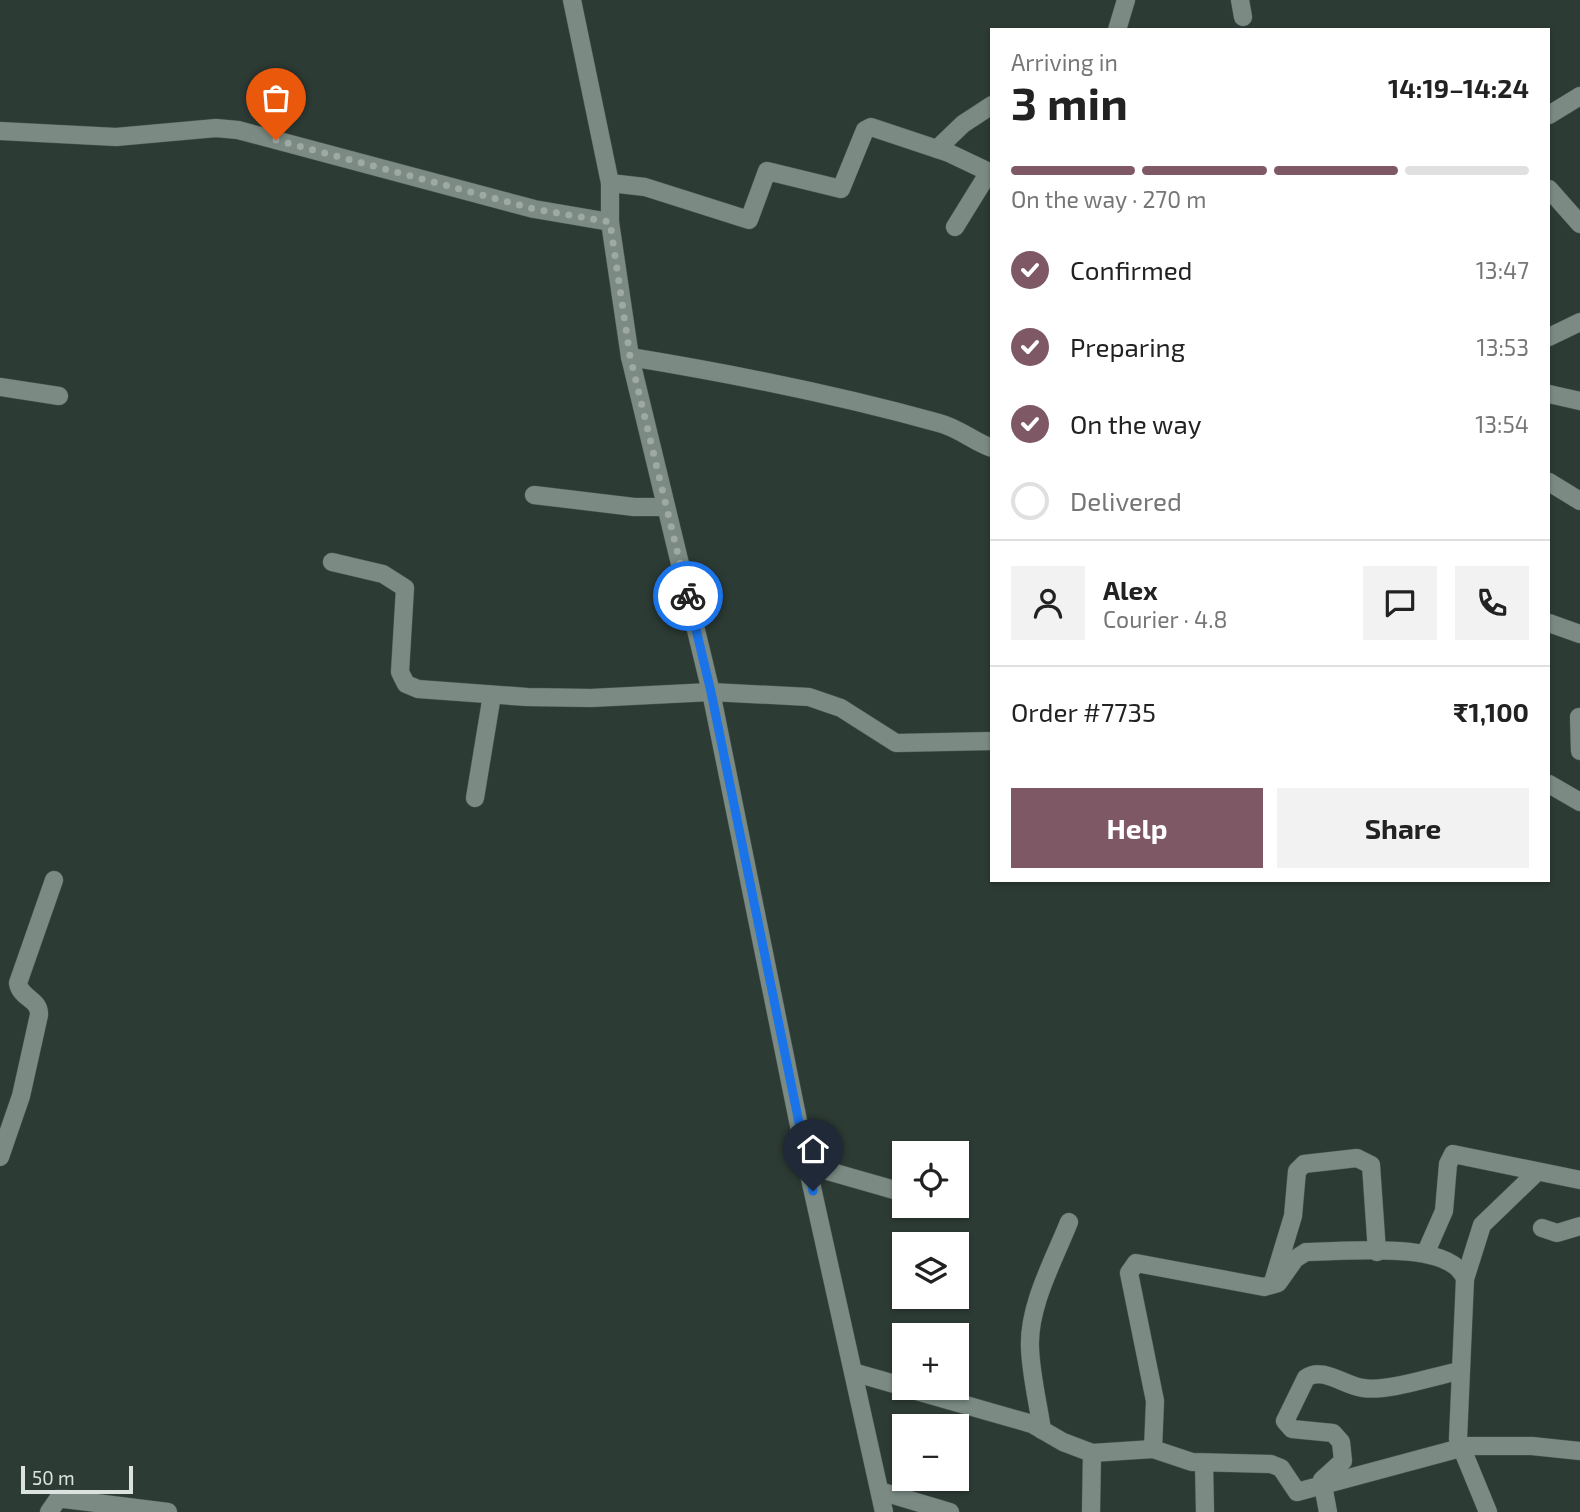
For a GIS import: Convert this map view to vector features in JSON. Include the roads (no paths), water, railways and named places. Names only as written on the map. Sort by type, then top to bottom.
[{"type":"street","points":[[572,0],[610,183],[610,222],[630,356],[711,692],[807,1165],[856,1373],[884,1512]]},
{"type":"street","points":[[1118,28],[1126,0]]},
{"type":"street","points":[[1550,114],[1580,96]]},
{"type":"street","points":[[937,149],[963,124],[990,107]]},
{"type":"street","points":[[0,131],[116,137],[216,128],[238,130],[522,206],[610,222]]},
{"type":"street","points":[[610,183],[645,187],[749,220],[767,171],[841,189],[869,128],[937,149],[989,172],[954,228]]},
{"type":"street","points":[[1550,191],[1580,224]]},
{"type":"street","points":[[1550,337],[1580,322]]},
{"type":"street","points":[[630,356],[704,369],[904,414],[952,427],[990,448]]},
{"type":"street","points":[[0,387],[59,396]]},
{"type":"street","points":[[1550,394],[1580,401]]},
{"type":"street","points":[[1550,483],[1580,501]]},
{"type":"street","points":[[534,495],[634,507],[666,507]]},
{"type":"street","points":[[332,562],[383,574],[405,588],[400,672],[406,684],[439,692],[492,695],[591,698],[711,692],[809,697],[827,702],[895,743],[990,741]]},
{"type":"street","points":[[1550,623],[1580,634]]},
{"type":"street","points":[[475,798],[492,695]]},
{"type":"street","points":[[1579,717],[1580,751]]},
{"type":"street","points":[[1550,785],[1580,802]]},
{"type":"street","points":[[0,1157],[21,1096],[39,1015],[37,1004],[20,990],[18,983],[54,880]]},
{"type":"street","points":[[1426,1252],[1444,1211],[1448,1164],[1453,1154],[1580,1180]]},
{"type":"street","points":[[1272,1285],[1293,1216],[1297,1171],[1304,1164],[1357,1158],[1371,1165],[1377,1252]]},
{"type":"street","points":[[807,1165],[892,1189]]},
{"type":"street","points":[[1488,1512],[1461,1448],[1458,1430],[1465,1279],[1482,1225],[1536,1173]]},
{"type":"street","points":[[1042,1430],[1030,1349],[1031,1334],[1034,1316],[1069,1222]]},
{"type":"street","points":[[1542,1228],[1557,1233],[1580,1226]]},
{"type":"street","points":[[1153,1449],[1155,1401],[1129,1273],[1136,1263],[1252,1285],[1272,1285],[1278,1283],[1295,1259],[1306,1252],[1426,1252],[1458,1267],[1465,1279]]},
{"type":"street","points":[[1328,1512],[1322,1486],[1324,1476],[1340,1466],[1344,1454],[1341,1442],[1333,1433],[1298,1431],[1287,1426],[1286,1415],[1306,1378],[1319,1374],[1353,1386],[1375,1388],[1460,1371]]},
{"type":"street","points":[[856,1373],[892,1384]]},
{"type":"street","points":[[948,1400],[1031,1423],[1063,1442],[1092,1453],[1153,1449],[1169,1456],[1204,1463],[1271,1464],[1281,1468],[1297,1492],[1461,1448],[1495,1445],[1580,1451]]},
{"type":"street","points":[[1091,1512],[1092,1453]]},
{"type":"street","points":[[1204,1463],[1205,1512]]},
{"type":"street","points":[[880,1491],[950,1512]]},
{"type":"street","points":[[49,1512],[58,1499],[168,1512]]}]
